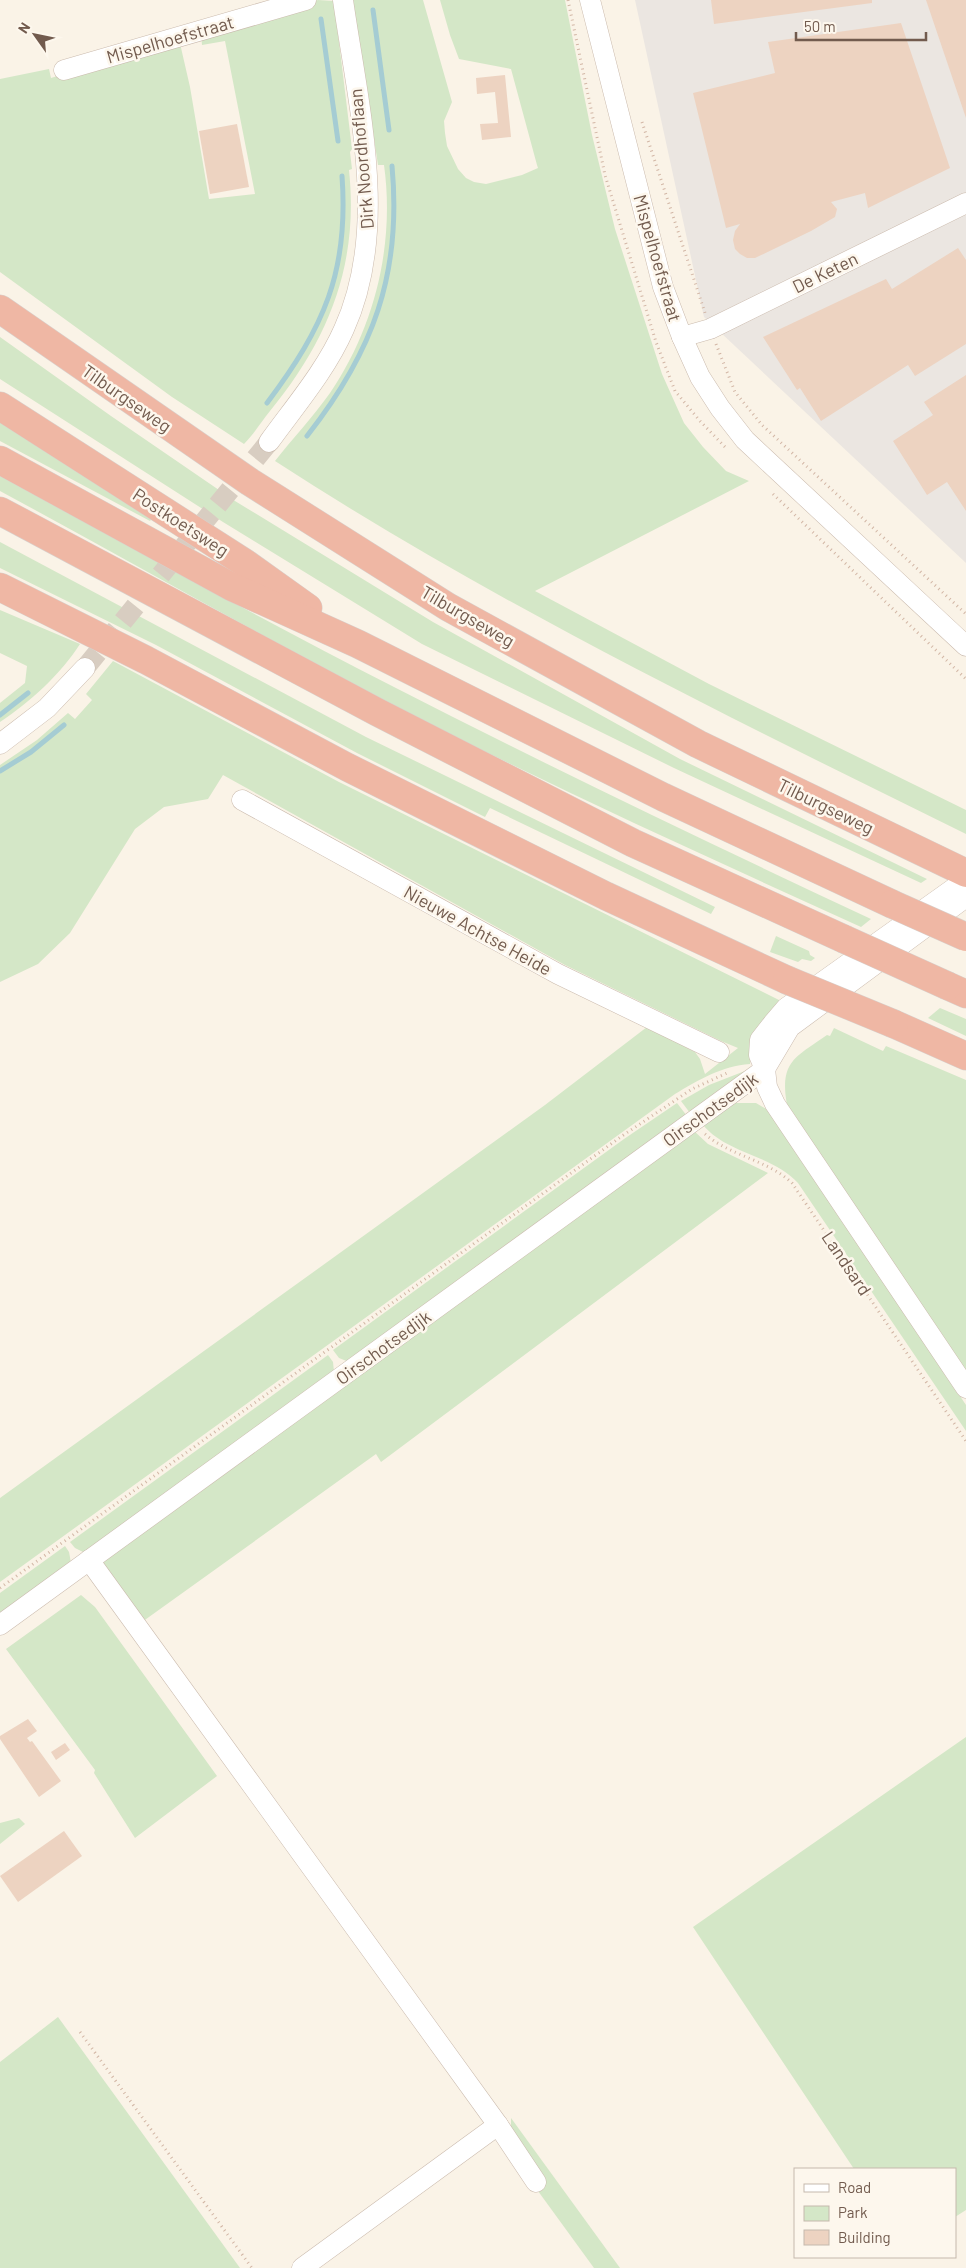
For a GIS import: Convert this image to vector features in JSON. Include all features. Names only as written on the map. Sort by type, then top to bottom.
[{"type":"highway","name":"Tilburgseweg","points":[[0,309],[250,482],[448,607],[698,744],[959,873]]},
{"type":"highway","name":"Postkoetsweg","points":[[0,406],[246,564],[358,644]]},
{"type":"highway","points":[[0,460],[232,587],[358,644],[664,797],[966,937]]},
{"type":"highway","points":[[0,511],[325,684],[633,843],[957,990]]},
{"type":"highway","points":[[0,587],[146,660],[347,767],[588,887],[787,980],[966,1056]]},
{"type":"street","name":"Mispelhoefstraat","points":[[64,70],[306,0]]},
{"type":"street","name":"Dirk Noordhoflaan","points":[[269,442],[322,370],[344,329],[358,292],[368,240],[368,198],[364,145],[343,0]]},
{"type":"street","name":"Mispelhoefstraat","points":[[590,0],[663,287],[700,377],[720,408],[745,440],[966,646]]},
{"type":"street","name":"De Keten","points":[[682,337],[710,328],[966,203]]},
{"type":"street","points":[[0,744],[47,708],[85,668]]},
{"type":"street","name":"Nieuwe Achtse Heide","points":[[242,800],[558,974],[718,1052]]},
{"type":"street","name":"Oirschotsedijk","points":[[765,1069],[759,1055],[760,1040],[786,1008],[959,873]]},
{"type":"street","name":"Oirschotsedijk","points":[[0,1624],[765,1069],[790,1027],[966,897]]},
{"type":"street","name":"Landsard","points":[[765,1069],[767,1087],[775,1104],[966,1388]]},
{"type":"street","points":[[89,1560],[498,2125],[536,2182]]},
{"type":"street","points":[[302,2268],[498,2125]]},
{"type":"path","name":"Oirschotsedijk","points":[[0,1588],[622,1136],[692,1089],[730,1072]]},
{"type":"path","name":"Landsard","points":[[693,1122],[715,1141],[778,1172],[792,1183],[966,1441]]},
{"type":"path","points":[[80,2032],[252,2268]]},
{"type":"shaded area","points":[[635,0],[966,0],[966,563],[704,317]]},
{"type":"green space","points":[[318,0],[334,1],[352,149],[350,152],[352,169],[349,170],[351,204],[349,237],[344,269],[324,328],[309,356],[291,384],[244,444],[172,397],[0,272],[0,79],[49,69],[51,78],[179,39],[190,87],[209,199],[255,194],[225,41],[202,45],[201,33]]},
{"type":"green space","points":[[353,0],[423,0],[452,102],[444,121],[447,146],[458,169],[466,178],[474,182],[486,184],[522,175],[538,168],[511,69],[459,59],[440,0],[565,0],[592,135],[615,229],[662,374],[684,423],[703,447],[726,471],[749,481],[535,591],[709,684],[966,810],[966,834],[615,658],[443,563],[275,461],[330,393],[346,367],[370,313],[384,254],[387,225],[387,195],[384,165],[378,165]]},
{"type":"green space","points":[[0,337],[235,501],[433,622],[680,759],[927,879],[921,883],[674,768],[422,644],[223,522],[0,379]]},
{"type":"green space","points":[[0,421],[153,517],[150,521],[0,441]]},
{"type":"green space","points":[[0,476],[245,609],[394,687],[632,805],[871,919],[861,927],[621,817],[502,760],[384,700],[0,491]]},
{"type":"green space","points":[[0,542],[366,737],[715,907],[711,914],[490,808],[485,817],[357,753],[156,645],[0,568]]},
{"type":"green space","points":[[0,610],[80,644],[44,687],[0,722],[0,703],[25,683],[27,666],[0,653]]},
{"type":"green space","points":[[113,661],[339,782],[783,1002],[751,1054],[750,1064],[720,1071],[701,1079],[675,1094],[0,1582],[0,1498],[545,1105],[647,1027],[695,1052],[700,1059],[705,1074],[738,1048],[565,965],[223,775],[208,799],[164,807],[135,829],[70,933],[38,964],[0,982],[0,765],[37,740],[68,713],[75,719],[92,700],[86,694]]},
{"type":"green space","points":[[776,936],[809,951],[810,955],[815,958],[811,961],[802,959],[798,962],[770,952]]},
{"type":"green space","points":[[940,1008],[966,1019],[966,1036],[928,1018]]},
{"type":"green space","points":[[834,1028],[883,1051],[886,1046],[966,1080],[966,1375],[787,1105],[786,1079],[792,1062],[827,1035],[830,1036]]},
{"type":"green space","points":[[750,1069],[690,1113],[681,1101],[709,1085]]},
{"type":"green space","points":[[677,1103],[687,1116],[349,1362],[339,1358],[333,1350],[624,1139]]},
{"type":"green space","points":[[734,1103],[756,1103],[768,1110],[966,1405],[966,1431],[798,1183],[776,1166],[724,1142],[703,1125]]},
{"type":"green space","points":[[693,1130],[708,1144],[768,1173],[381,1462],[376,1454],[142,1622],[103,1565],[104,1561]]},
{"type":"green space","points":[[328,1355],[333,1362],[334,1372],[85,1553],[75,1548],[70,1542]]},
{"type":"green space","points":[[65,1546],[69,1552],[71,1563],[0,1615],[0,1593]]},
{"type":"green space","points":[[81,1595],[95,1607],[217,1776],[135,1838],[94,1773],[95,1770],[6,1649]]},
{"type":"green space","points":[[966,1737],[966,2210],[956,2216],[956,2168],[853,2168],[693,1927]]},
{"type":"green space","points":[[19,1818],[25,1824],[0,1844],[0,1823]]},
{"type":"green space","points":[[58,2017],[240,2268],[0,2268],[0,2062]]},
{"type":"green space","points":[[511,2118],[620,2268],[594,2268],[522,2169],[511,2142]]},
{"type":"building","points":[[711,0],[872,0],[872,3],[714,24]]},
{"type":"building","points":[[926,0],[966,0],[966,118]]},
{"type":"building","points":[[901,23],[950,168],[868,208],[865,193],[831,202],[837,209],[835,217],[811,231],[755,258],[747,258],[740,254],[735,249],[733,240],[735,231],[740,224],[726,228],[693,93],[775,73],[768,42]]},
{"type":"building","points":[[505,75],[511,137],[482,140],[480,124],[498,123],[495,92],[477,94],[476,78]]},
{"type":"building","points":[[237,124],[249,187],[210,194],[199,131]]},
{"type":"building","points":[[958,248],[966,260],[966,344],[915,376],[908,365],[821,421],[800,388],[797,390],[763,337],[886,279],[892,289]]},
{"type":"building","points":[[966,375],[966,511],[947,482],[927,495],[893,441],[933,415],[924,402]]},
{"type":"building","points":[[28,1719],[37,1731],[27,1738],[30,1742],[32,1741],[61,1781],[39,1797],[0,1739],[0,1736]]},
{"type":"building","points":[[65,1743],[70,1750],[56,1760],[51,1752]]},
{"type":"building","points":[[64,1831],[82,1856],[18,1902],[0,1876]]},
{"type":"waterway","points":[[373,10],[389,130]]},
{"type":"waterway","points":[[321,19],[338,141]]},
{"type":"waterway","points":[[307,436],[350,374],[366,342],[378,310],[387,277],[392,242],[394,205],[392,166]]},
{"type":"waterway","points":[[267,403],[304,349],[318,323],[328,297],[336,270],[341,241],[343,210],[342,176]]},
{"type":"waterway","points":[[0,715],[28,693]]},
{"type":"waterway","points":[[0,771],[31,752],[64,725]]},
{"type":"tunnel","points":[[85,668],[269,442]]}]
